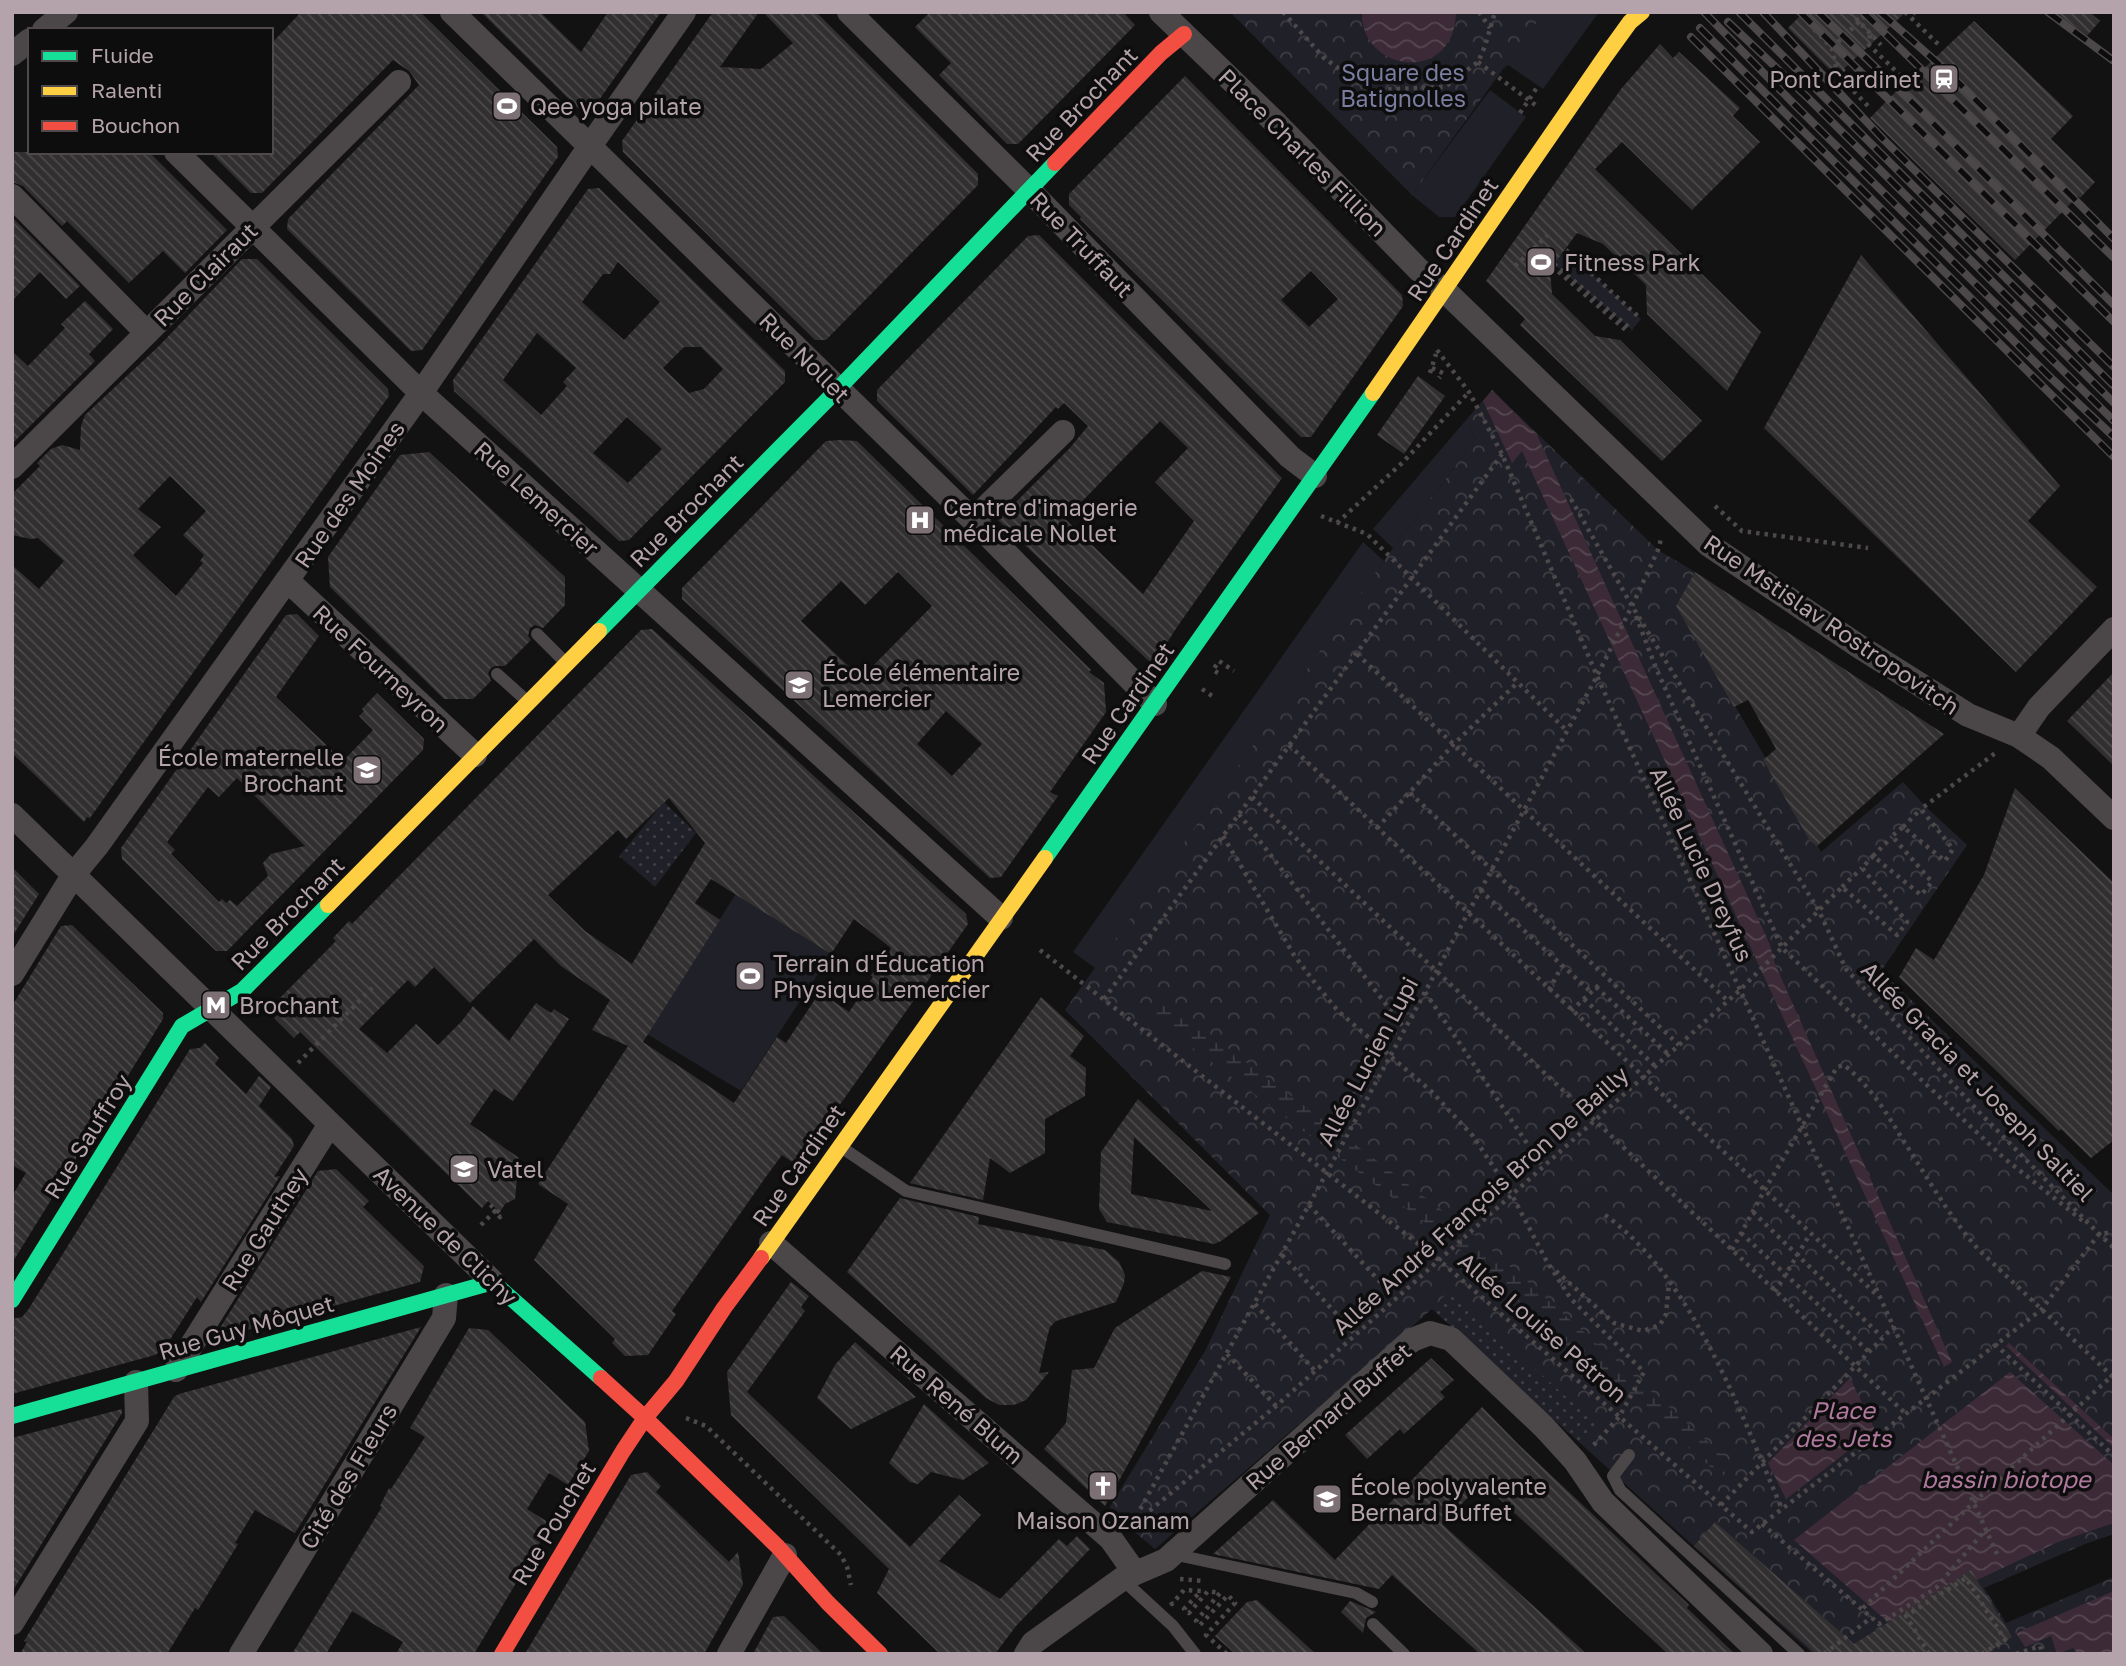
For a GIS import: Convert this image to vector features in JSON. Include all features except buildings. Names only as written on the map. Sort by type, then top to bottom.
[{"type":"main road","name":"Rue Cardinet","points":[[645,1418],[676,1381],[724,1308],[1155,704],[1445,291],[1500,206],[1636,17]]},
{"type":"main road","name":"Rue Brochant","points":[[212,1009],[242,991],[838,389],[1161,53],[1184,34]]},
{"type":"main road","name":"Rue Sauffroy","points":[[12,1300],[182,1026],[212,1009]]},
{"type":"main road","name":"Rue Guy Môquet","points":[[12,1416],[493,1282]]},
{"type":"main road","name":"Avenue de Clichy","points":[[493,1282],[645,1418],[785,1555],[878,1653]]},
{"type":"main road","name":"Rue Pouchet","points":[[502,1654],[645,1418]]},
{"type":"street","name":"Rue Nollet","points":[[452,12],[973,520],[1155,704]]},
{"type":"street","name":"Rue des Moines","points":[[12,974],[74,874],[105,835],[421,393],[684,12]]},
{"type":"street","name":"Rue Truffaut","points":[[849,12],[1029,190],[1290,457],[1315,476]]},
{"type":"street","name":"Place Charles Fillion","points":[[1161,12],[1277,124],[1418,269],[1445,291]]},
{"type":"street","points":[[12,54],[28,40]]},
{"type":"street","name":"Rue Clairaut","points":[[12,467],[399,82]]},
{"type":"street","name":"Rue Lemercier","points":[[178,154],[421,393],[1001,918]]},
{"type":"street","points":[[12,196],[147,333]]},
{"type":"street","name":"Rue Mstislav Rostropovitch","points":[[1445,291],[1709,545],[1857,645],[1968,715],[2019,736],[2051,758],[2114,818]]},
{"type":"street","points":[[973,520],[1063,432]]},
{"type":"street","name":"Rue Fourneyron","points":[[288,580],[475,755]]},
{"type":"street","points":[[2019,736],[2039,707],[2114,629]]},
{"type":"street","name":"Avenue de Clichy","points":[[12,815],[493,1282]]},
{"type":"street","name":"Rue Gauthey","points":[[176,1370],[330,1124]]},
{"type":"street","name":"Rue René Blum","points":[[771,1242],[1111,1539],[1128,1576]]},
{"type":"street","name":"Cité des Fleurs","points":[[241,1654],[444,1318],[446,1295]]},
{"type":"street","name":"Rue Bernard Buffet","points":[[1026,1654],[1033,1643],[1128,1576],[1166,1560],[1412,1340],[1430,1333],[1451,1339],[1544,1427],[1575,1461],[1603,1502],[1761,1654]]},
{"type":"street","points":[[12,1623],[137,1421],[136,1382]]},
{"type":"street","points":[[729,1654],[785,1555]]},
{"type":"lane","points":[[537,634],[567,663]]},
{"type":"lane","points":[[497,674],[528,702]]},
{"type":"lane","points":[[840,1147],[906,1191],[1225,1264]]},
{"type":"lane","points":[[1629,1455],[1613,1475],[1620,1490],[1799,1654]]},
{"type":"lane","points":[[1172,1554],[1356,1593],[1372,1602]]},
{"type":"lane","points":[[1128,1576],[1195,1654]]},
{"type":"lane","points":[[1373,1624],[1404,1654]]},
{"type":"path","points":[[1283,12],[1324,58],[1369,90],[1445,87],[1478,62],[1495,12]]},
{"type":"path","points":[[1479,12],[1490,28]]},
{"type":"path","points":[[1850,12],[1881,46]]},
{"type":"path","points":[[1832,48],[1869,12]]},
{"type":"path","points":[[1905,12],[1938,44]]},
{"type":"path","points":[[1808,23],[1832,48],[1837,74],[1868,106]]},
{"type":"path","points":[[1871,35],[1869,45],[1901,76]]},
{"type":"path","points":[[1478,62],[1538,107]]},
{"type":"path","points":[[1835,62],[1848,76]]},
{"type":"path","points":[[1520,113],[1538,86]]},
{"type":"path","points":[[1515,266],[1547,236]]},
{"type":"path","points":[[1566,250],[1641,319]]},
{"type":"path","points":[[1553,265],[1631,332]]},
{"type":"path","name":"Allée Lucie Dreyfus","points":[[1439,378],[1443,373],[1431,371],[1437,349],[1469,393],[1502,454],[1597,676],[1974,1502]]},
{"type":"path","points":[[1337,523],[1402,463],[1469,393]]},
{"type":"path","points":[[1104,999],[1502,454]]},
{"type":"path","points":[[1571,499],[1631,608],[1782,948]]},
{"type":"path","points":[[1715,506],[1742,531],[1868,548]]},
{"type":"path","points":[[1311,512],[1367,534],[1567,731]]},
{"type":"path","name":"Allée Lucien Lupi","points":[[1130,1528],[1597,676],[1661,539]]},
{"type":"path","name":"Allée Gracia et Joseph Saltiel","points":[[1631,608],[1819,911],[1846,969],[1980,1113],[2114,1248]]},
{"type":"path","points":[[1357,654],[1728,1001]]},
{"type":"path","points":[[1226,666],[1234,671]]},
{"type":"path","points":[[1377,828],[1454,744],[1518,683]]},
{"type":"path","points":[[1202,690],[1215,698]]},
{"type":"path","name":"Allée André François Bron De Bailly","points":[[1130,1528],[1276,1406],[1728,1001],[1922,809],[2019,736]]},
{"type":"path","points":[[1289,745],[1881,1299]]},
{"type":"path","points":[[1410,793],[1679,1045]]},
{"type":"path","points":[[1252,797],[1906,1414]]},
{"type":"path","points":[[1903,827],[1945,860],[1953,849],[1922,809]]},
{"type":"path","points":[[1239,814],[1405,1029]]},
{"type":"path","points":[[1223,836],[1301,964],[1338,1011],[1456,1116],[1491,1161],[1571,1299],[1644,1372],[1619,1417],[1589,1450],[1575,1461]]},
{"type":"path","points":[[1873,856],[1922,895],[1932,883],[1892,836]]},
{"type":"path","points":[[1842,887],[1897,935],[1908,922],[1862,868]]},
{"type":"path","points":[[1480,890],[1591,992]]},
{"type":"path","name":"Allée Gracia et Joseph Saltiel","points":[[1782,948],[2004,1158],[2099,1234]]},
{"type":"path","name":"Allée Louise Pétron","points":[[1040,950],[1439,1261],[1752,1532],[1762,1524]]},
{"type":"path","points":[[1549,990],[1562,966]]},
{"type":"path","points":[[1571,1011],[1599,985],[1668,1054]]},
{"type":"path","points":[[283,1078],[374,986]]},
{"type":"path","points":[[1425,992],[1543,1167]]},
{"type":"path","points":[[1584,999],[1655,1066]]},
{"type":"path","points":[[1732,1250],[1837,1067],[1844,1065],[1858,1076],[1878,1100],[1960,1229],[2041,1310],[2113,1376],[1974,1502],[1863,1608]]},
{"type":"path","points":[[481,1225],[495,1211],[500,1217],[502,1215],[487,1202]]},
{"type":"path","points":[[1309,1205],[1396,1299]]},
{"type":"path","points":[[1752,1212],[1882,1337]]},
{"type":"path","points":[[1605,1215],[1627,1231],[1656,1262],[1707,1342],[1782,1509]]},
{"type":"path","points":[[1982,1654],[2005,1640],[1966,1578],[1879,1624],[1762,1524],[2041,1310],[2099,1234],[2114,1232]]},
{"type":"path","points":[[1741,1233],[1868,1351]]},
{"type":"path","points":[[1775,1292],[1810,1234]]},
{"type":"path","points":[[1282,1255],[1356,1335]]},
{"type":"path","points":[[1550,1266],[1614,1323],[1643,1331],[1660,1325],[1666,1314],[1669,1281]]},
{"type":"path","points":[[1255,1304],[1315,1371]]},
{"type":"path","points":[[1721,1505],[1894,1326]]},
{"type":"path","points":[[1995,1344],[2114,1456]]},
{"type":"path","points":[[1227,1354],[1276,1406]]},
{"type":"path","points":[[1974,1502],[1997,1554]]},
{"type":"path","points":[[1929,1654],[1906,1616],[1932,1595],[1986,1529]]},
{"type":"path","points":[[1168,1599],[1172,1604],[1184,1590],[1201,1591],[1184,1609],[1189,1613],[1208,1591],[1220,1593],[1196,1621],[1200,1625],[1228,1595],[1235,1603],[1206,1635],[1227,1654]]},
{"type":"path","points":[[1824,1654],[1872,1617]]},
{"type":"path","points":[[2016,1654],[2040,1646],[2043,1654]]},
{"type":"green space","name":"Square des Batignolles","points":[[1230,12],[1544,12],[1412,195]]},
{"type":"green space","points":[[1527,12],[1599,12],[1543,89],[1508,65],[1504,70]]},
{"type":"green space","points":[[1490,90],[1526,117],[1455,217],[1439,217],[1412,195]]},
{"type":"green space","points":[[1566,250],[1641,319],[1632,330],[1554,264]]},
{"type":"green space","points":[[1492,390],[1658,550],[1695,572],[1676,606],[1821,852],[1903,782],[1967,845],[1881,971],[2114,1195],[2114,1534],[1984,1588],[2006,1623],[2114,1577],[2114,1654],[1813,1654],[1432,1309],[1155,1549],[1108,1510],[1205,1351],[1270,1215],[1065,1010],[1393,548],[1476,439],[1466,420]]},
{"type":"green space","points":[[1466,420],[1476,439],[1393,548],[1373,529]]},
{"type":"green space","points":[[1363,542],[1384,561],[1095,968],[1073,952]]},
{"type":"green space","points":[[664,802],[696,833],[655,887],[619,856]]},
{"type":"green space","name":"Terrain d'Éducation Physique Lemercier","points":[[784,818],[765,913],[831,954],[741,1091],[647,1034]]},
{"type":"green space","points":[[1160,997],[1471,1232],[1733,1464],[1722,1477],[1455,1245],[1148,1014]]},
{"type":"green space","points":[[1449,1291],[1596,1424],[1579,1442],[1432,1309]]},
{"type":"water","points":[[1362,12],[1455,12],[1456,15],[1452,35],[1441,51],[1428,59],[1413,62],[1384,54],[1372,44],[1364,30]]},
{"type":"water","points":[[1492,390],[1537,435],[1770,945],[1775,964],[1952,1362],[1944,1367],[1522,451],[1512,463],[1483,401]]},
{"type":"water","name":"bassin biotope","points":[[2009,1343],[2114,1439],[2114,1448],[2006,1346]]},
{"type":"water","name":"bassin biotope","points":[[2010,1372],[2114,1465],[2114,1523],[2058,1542],[1888,1622],[1794,1540]]},
{"type":"water","name":"Place des Jets","points":[[1850,1378],[1875,1430],[1786,1499],[1768,1463]]},
{"type":"water","points":[[2114,1591],[2114,1654],[2078,1654],[2073,1648],[2057,1654],[2051,1636],[2025,1647],[2016,1633]]},
{"type":"railway","points":[[1704,12],[2114,421]]},
{"type":"railway","points":[[1739,12],[2114,386]]},
{"type":"railway","points":[[1763,12],[1883,139],[2114,367]]},
{"type":"railway","points":[[1800,12],[2114,322]]},
{"type":"railway","points":[[1818,12],[1916,106],[2114,305]]},
{"type":"railway","points":[[1863,12],[2114,258]]},
{"type":"railway","points":[[1880,12],[1950,74],[2114,239]]},
{"type":"railway","points":[[2048,12],[2114,61]]},
{"type":"railway","points":[[1728,22],[1806,96],[2114,403]]},
{"type":"railway","points":[[1700,28],[2049,376],[2114,437]]},
{"type":"railway","points":[[1691,37],[2114,457]]},
{"type":"traffic: fast","points":[[599,631],[838,389],[1055,163]]},
{"type":"traffic: fast","points":[[1045,858],[1373,393]]},
{"type":"traffic: fast","points":[[12,1300],[182,1026],[242,991],[328,905]]},
{"type":"traffic: fast","points":[[12,1416],[493,1282],[601,1378]]},
{"type":"traffic: slow","points":[[1373,393],[1604,58],[1630,22],[1642,12]]},
{"type":"traffic: slow","points":[[328,905],[599,631]]},
{"type":"traffic: slow","points":[[761,1258],[1045,858]]},
{"type":"traffic: jam","points":[[1055,163],[1161,53],[1184,34]]},
{"type":"traffic: jam","points":[[502,1654],[623,1451],[645,1418],[676,1381],[761,1258]]},
{"type":"traffic: jam","points":[[601,1378],[778,1547],[828,1603],[880,1654]]},
{"type":"place","name":"Pont Cardinet","points":[[1944,79]]},
{"type":"place","name":"Qee yoga pilate","points":[[507,106]]},
{"type":"place","name":"Fitness Park","points":[[1541,262]]},
{"type":"place","name":"Centre d'imagerie médicale Nollet","points":[[920,520]]},
{"type":"place","name":"École élémentaire Lemercier","points":[[799,685]]},
{"type":"place","name":"École maternelle Brochant","points":[[367,770]]},
{"type":"place","name":"Terrain d'Éducation Physique Lemercier","points":[[750,976]]},
{"type":"place","name":"Brochant","points":[[216,1005]]},
{"type":"place","name":"Vatel","points":[[464,1169]]},
{"type":"place","name":"Maison Ozanam","points":[[1103,1486]]},
{"type":"place","name":"École polyvalente Bernard Buffet","points":[[1327,1499]]}]
